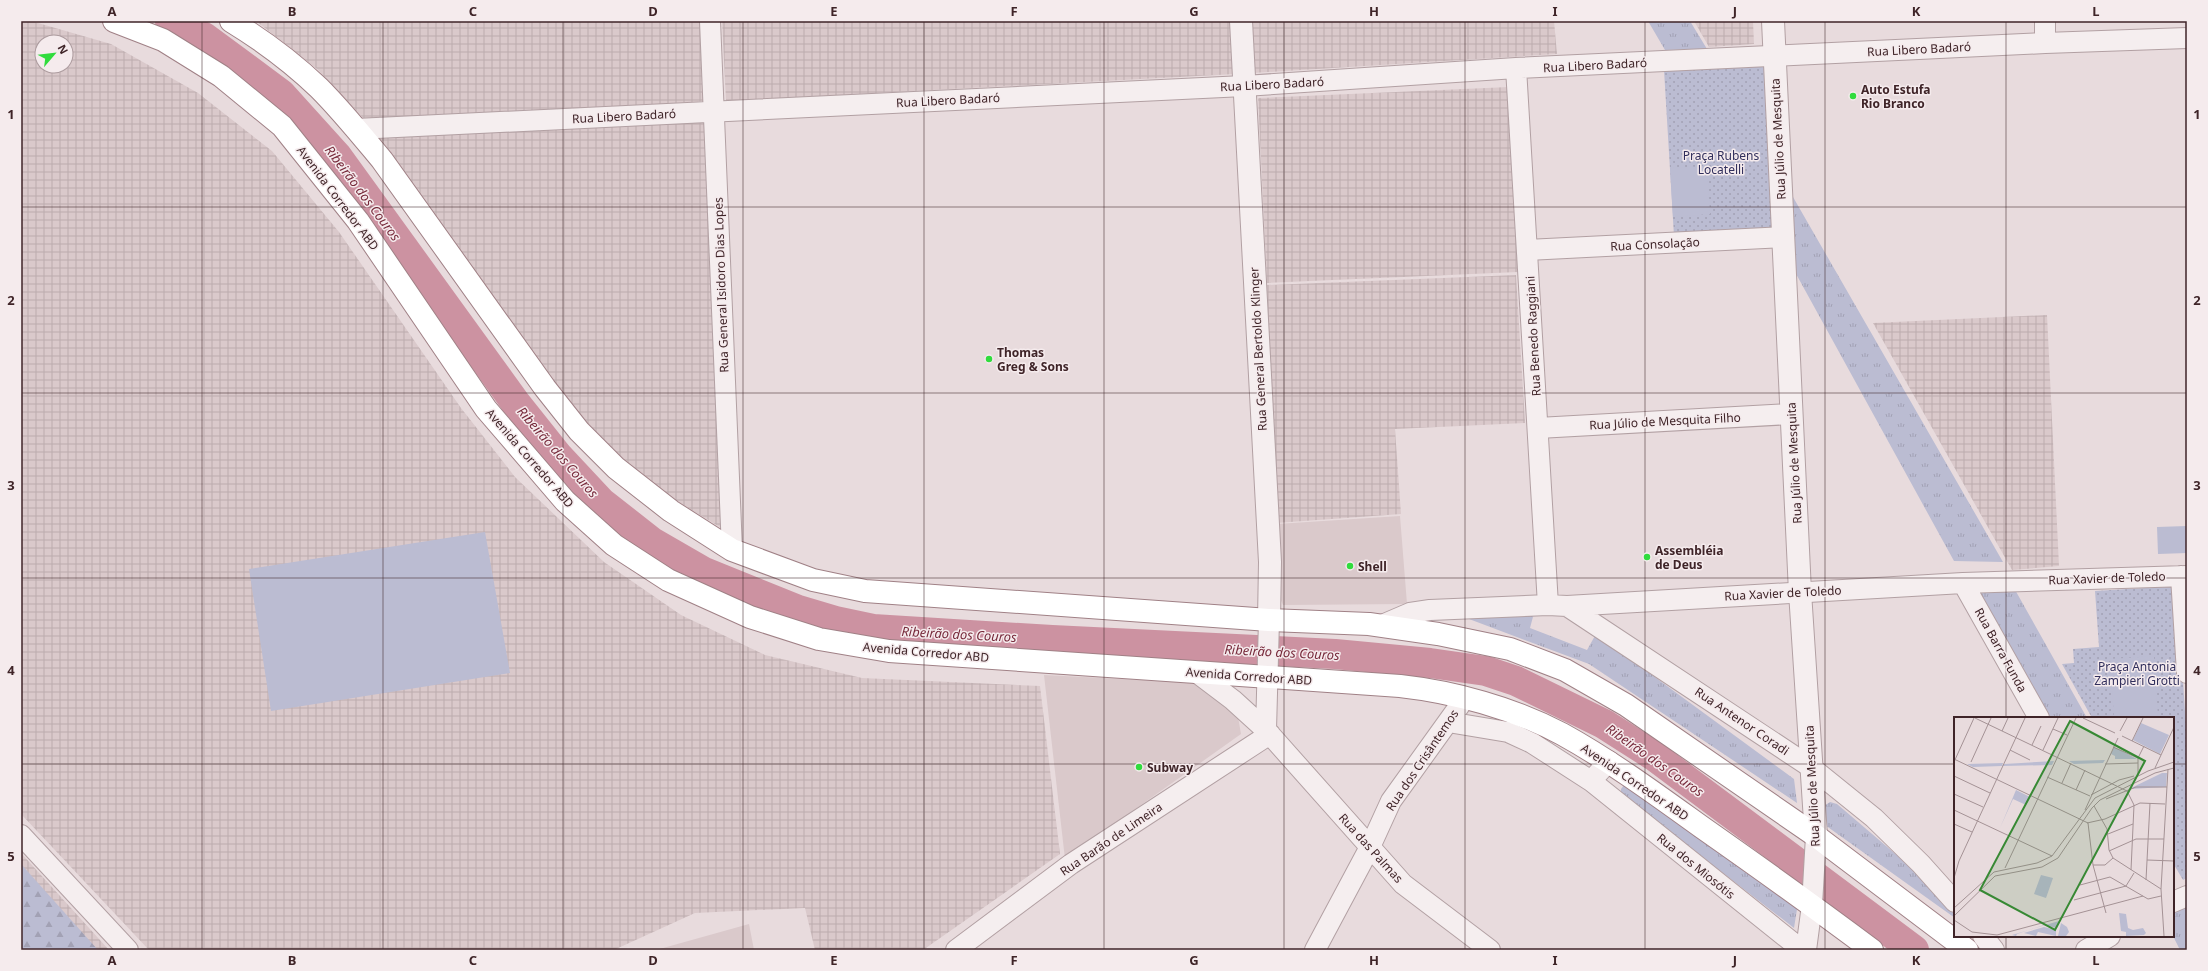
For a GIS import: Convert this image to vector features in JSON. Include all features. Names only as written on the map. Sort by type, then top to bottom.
[{"type":"highway","name":"Avenida Corredor ABD","points":[[114,21],[163,40],[220,76],[282,126],[358,221],[496,421],[565,501],[614,545],[668,580],[750,617],[819,640],[889,651],[1196,672],[1268,671],[1432,690],[1465,698],[1517,714],[1553,730],[1608,761],[1813,896],[1872,950]]},
{"type":"highway","points":[[231,21],[254,35],[319,88],[356,129],[382,160],[546,388],[580,431],[616,468],[665,507],[732,550],[813,580],[865,591],[1269,625],[1382,625],[1438,634],[1510,649],[1565,670],[1626,705],[1816,843],[1967,950]]},
{"type":"street","name":"Rua General Isidoro Dias Lopes","points":[[710,21],[732,550]]},
{"type":"street","name":"Rua General Bertoldo Klinger","points":[[1241,21],[1270,562],[1268,671]]},
{"type":"street","name":"Rua Júlio de Mesquita","points":[[1773,21],[1800,592],[1816,843],[1813,896],[1806,950]]},
{"type":"street","points":[[2045,21],[2045,43]]},
{"type":"street","name":"Rua Libero Badaró","points":[[356,129],[1244,86],[1516,68],[2045,43],[2187,38]]},
{"type":"street","name":"Rua Benedo Raggiani","points":[[1516,68],[1538,428],[1558,605]]},
{"type":"street","name":"Rua Consolação","points":[[1527,250],[1783,237]]},
{"type":"street","name":"Rua Júlio de Mesquita Filho","points":[[1538,428],[1791,414]]},
{"type":"street","points":[[2184,576],[2187,673]]},
{"type":"street","name":"Rua Xavier de Toledo","points":[[1382,625],[1410,613],[1430,610],[1558,605],[1963,583],[2184,576]]},
{"type":"street","name":"Rua Barra Funda","points":[[1963,583],[2038,717]]},
{"type":"street","name":"Rua Antenor Coradi","points":[[1558,605],[1812,768],[1874,818],[1921,864],[1954,901]]},
{"type":"street","points":[[1268,671],[1268,732]]},
{"type":"street","name":"Rua das Palmas","points":[[1196,672],[1233,700],[1268,732],[1403,884],[1490,950]]},
{"type":"street","name":"Rua dos Crisântemos","points":[[1314,950],[1370,847],[1391,801],[1465,698]]},
{"type":"street","name":"Rua dos Miosótis","points":[[1448,722],[1508,732],[1532,742],[1591,781],[1802,950]]},
{"type":"street","name":"Rua Barão de Limeira","points":[[956,950],[1071,864],[1268,732]]},
{"type":"street","points":[[1591,781],[1608,761]]},
{"type":"street","points":[[21,835],[128,950]]},
{"type":"street","points":[[2174,902],[2187,896]]},
{"type":"street","points":[[1984,937],[1994,950]]},
{"type":"street","points":[[2086,950],[2108,937]]},
{"type":"shaded area","points":[[21,21],[31,21],[111,44],[198,93],[272,151],[339,232],[461,408],[515,477],[604,562],[681,615],[765,655],[862,678],[1040,686],[1060,854],[923,950],[815,950],[805,908],[695,913],[616,949],[608,950],[149,950],[21,814]]},
{"type":"shaded area","points":[[256,21],[700,21],[707,101],[367,122],[317,69]]},
{"type":"shaded area","points":[[722,21],[1232,21],[1236,74],[726,101]]},
{"type":"shaded area","points":[[1250,21],[1554,21],[1557,54],[1253,73]]},
{"type":"shaded area","points":[[1694,21],[1753,21],[1754,44],[1709,47]]},
{"type":"shaded area","points":[[1509,87],[1518,272],[1267,283],[1258,98]]},
{"type":"shaded area","points":[[706,119],[723,529],[667,495],[634,471],[604,443],[542,367],[375,136]]},
{"type":"shaded area","points":[[1516,275],[1525,423],[1395,429],[1401,514],[1276,523],[1267,285]]},
{"type":"shaded area","points":[[2047,315],[2059,566],[2012,570],[1873,323]]},
{"type":"shaded area","points":[[1400,516],[1407,604],[1283,605],[1276,590],[1277,524]]},
{"type":"shaded area","points":[[1044,675],[1202,683],[1238,717],[1241,734],[1065,859]]},
{"type":"shaded area","points":[[21,853],[109,950],[21,950]]},
{"type":"shaded area","points":[[749,924],[754,950],[656,950]]},
{"type":"green space","points":[[1648,21],[1690,21],[1707,49],[1665,50]]},
{"type":"green space","name":"Praça Rubens Locatelli","points":[[1767,65],[1777,231],[1674,236],[1664,70]]},
{"type":"green space","points":[[1707,166],[1710,214],[1673,217],[1670,168]]},
{"type":"green space","points":[[1793,197],[2003,562],[1954,561],[1795,272]]},
{"type":"green space","points":[[2187,526],[2187,553],[2158,554],[2157,527]]},
{"type":"green space","points":[[485,532],[510,673],[271,711],[249,569]]},
{"type":"green space","name":"Praça Antonia Zampieri Grotti","points":[[2177,586],[2187,743],[2187,878],[2183,880],[2174,865],[2174,717],[2091,717],[2062,664],[2074,663],[2073,649],[2099,647],[2095,591]]},
{"type":"green space","points":[[2014,588],[2086,717],[2040,717],[1968,591]]},
{"type":"green space","points":[[1534,613],[1530,628],[1587,650],[1596,634],[1794,779],[1797,803],[1589,664],[1469,619]]},
{"type":"green space","points":[[2154,656],[2158,717],[2114,717],[2110,659]]},
{"type":"green space","points":[[1624,785],[1798,903],[1794,928],[1621,794],[1621,789]]},
{"type":"green space","points":[[1830,802],[1837,804],[1906,863],[1954,912],[1954,917],[1825,825],[1821,808]]},
{"type":"green space","points":[[21,864],[98,950],[21,950]]},
{"type":"green space","points":[[2187,904],[2187,950],[2180,950],[2174,937],[2174,911]]},
{"type":"waterway","name":"Ribeirão dos Couros","points":[[170,21],[204,37],[281,94],[337,156],[515,402],[558,456],[601,502],[652,542],[704,572],[798,610],[835,621],[873,629],[1052,640],[1335,654],[1430,663],[1486,671],[1516,681],[1604,724],[1654,756],[1914,950]]},
{"type":"place","name":"Auto Estufa Rio Branco","points":[[1853,96]]},
{"type":"place","name":"Thomas Greg & Sons","points":[[989,359]]},
{"type":"place","name":"Assembléia de Deus","points":[[1647,557]]},
{"type":"place","name":"Shell","points":[[1350,566]]},
{"type":"place","name":"Subway","points":[[1139,767]]}]
